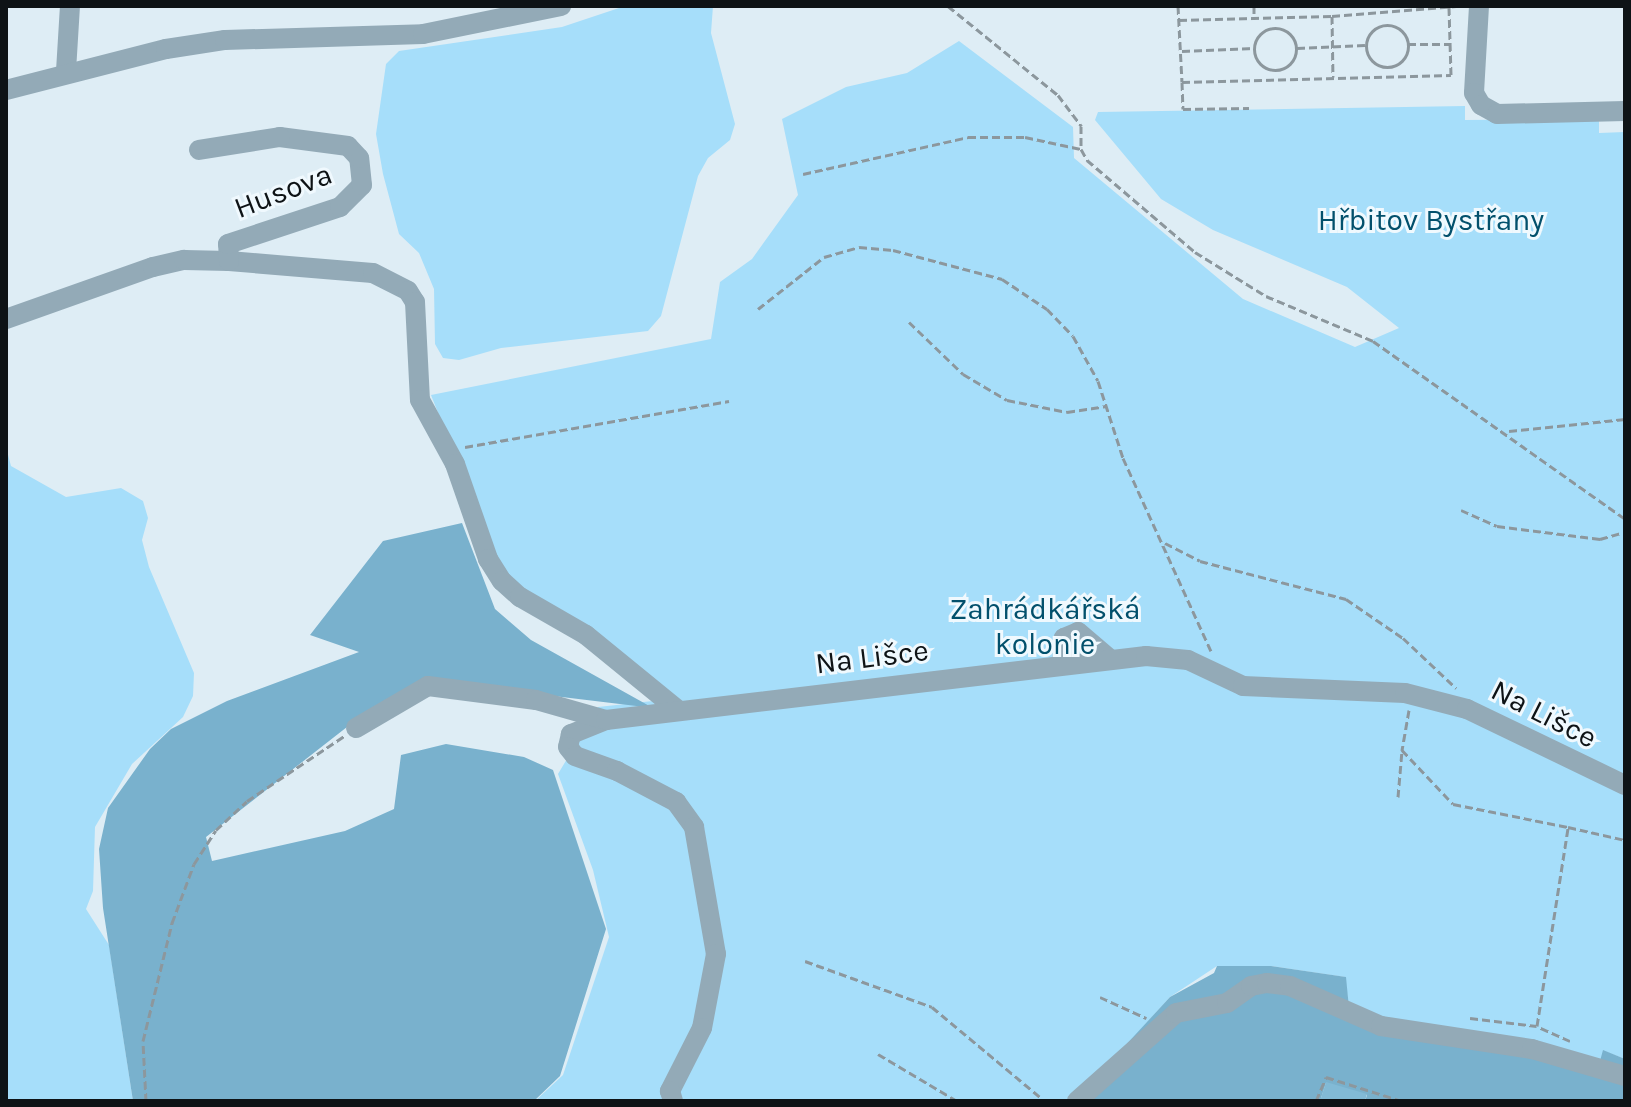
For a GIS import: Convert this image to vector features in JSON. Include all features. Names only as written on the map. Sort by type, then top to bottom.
[{"type":"street","points":[[66,71],[70,6]]},
{"type":"street","points":[[6,90],[66,71],[225,40],[423,34],[561,6]]},
{"type":"street","points":[[1479,6],[1474,93],[1481,105],[1497,114],[1625,111]]},
{"type":"street","name":"Husova","points":[[6,319],[153,267],[184,260],[229,261],[228,244],[340,207],[362,185],[359,158],[348,146],[280,137],[199,150]]},
{"type":"street","points":[[229,261],[373,273],[408,291],[415,302],[420,400],[448,450],[488,559],[502,581],[520,597],[586,635],[678,710]]},
{"type":"street","points":[[1062,665],[1064,638],[1078,632],[1111,660]]},
{"type":"street","name":"Na Lišce","points":[[356,728],[428,686],[536,700],[606,720],[1062,665],[1111,660],[1188,660],[1243,686],[1412,695],[1467,709],[1625,785]]},
{"type":"street","points":[[606,720],[571,734],[568,747],[575,756],[617,771],[676,802],[694,827],[697,840],[716,954],[702,1028],[670,1091],[673,1101]]},
{"type":"street","points":[[1077,1101],[1156,1023],[1176,1013],[1227,1003],[1267,983],[1290,986],[1381,1026],[1532,1049],[1625,1074]]},
{"type":"street","points":[[1598,1055],[1625,1074]]},
{"type":"path","points":[[948,6],[1058,95],[1081,126],[1081,149]]},
{"type":"path","points":[[1178,6],[1183,109],[1249,108]]},
{"type":"path","points":[[1254,6],[1254,18]]},
{"type":"path","points":[[1182,82],[1451,75],[1449,6]]},
{"type":"path","points":[[1179,20],[1386,15],[1457,6]]},
{"type":"path","points":[[1386,15],[1387,25]]},
{"type":"path","points":[[1332,16],[1333,77]]},
{"type":"path","points":[[1275,17],[1276,28]]},
{"type":"path","points":[[1387,25],[1400,30],[1408,44],[1403,59],[1388,67],[1372,61],[1365,45],[1372,31],[1387,25]]},
{"type":"path","points":[[1276,28],[1289,33],[1296,48],[1292,62],[1276,70],[1261,64],[1254,48],[1261,34],[1276,28]]},
{"type":"path","points":[[1408,44],[1451,44]]},
{"type":"path","points":[[1296,48],[1365,45]]},
{"type":"path","points":[[1180,51],[1254,48]]},
{"type":"path","points":[[1387,77],[1388,67]]},
{"type":"path","points":[[1276,70],[1276,79]]},
{"type":"path","points":[[803,174],[968,137],[1025,137],[1081,149],[1161,225],[1223,270],[1266,296],[1373,341],[1507,432],[1625,519]]},
{"type":"path","points":[[758,309],[824,257],[859,247],[940,260],[1002,279],[1047,309],[1073,336],[1107,406],[1123,458],[1223,677]]},
{"type":"path","points":[[909,322],[963,374],[1007,400],[1067,412],[1107,406]]},
{"type":"path","points":[[448,450],[729,401]]},
{"type":"path","points":[[1507,432],[1625,419]]},
{"type":"path","points":[[1461,510],[1497,526],[1600,539],[1625,532]]},
{"type":"path","points":[[1164,543],[1200,561],[1346,599],[1403,638],[1459,690],[1467,709]]},
{"type":"path","points":[[1398,797],[1402,750],[1412,695]]},
{"type":"path","points":[[146,1101],[143,1041],[172,923],[194,864],[216,830],[247,801],[356,728]]},
{"type":"path","points":[[1402,750],[1453,804],[1625,840]]},
{"type":"path","points":[[1537,1026],[1568,827]]},
{"type":"path","points":[[805,961],[932,1007],[1045,1101]]},
{"type":"path","points":[[1100,997],[1156,1023]]},
{"type":"path","points":[[1470,1018],[1537,1026],[1574,1043]]},
{"type":"path","points":[[878,1054],[957,1101]]},
{"type":"path","points":[[1316,1101],[1326,1077],[1402,1101]]},
{"type":"green space","points":[[625,6],[713,6],[711,33],[735,124],[730,140],[708,158],[698,176],[661,316],[648,331],[501,348],[459,360],[443,358],[435,344],[434,289],[419,253],[399,234],[383,174],[376,134],[386,64],[399,51],[562,27]]},
{"type":"green space","name":"Zahrádkářská kolonie","points":[[959,41],[1073,127],[1074,158],[1243,299],[1355,347],[1399,328],[1347,287],[1213,230],[1161,199],[1095,120],[1098,112],[1465,106],[1465,120],[1599,119],[1599,133],[1625,132],[1625,1059],[1604,1051],[1600,1062],[1378,1019],[1349,1008],[1345,977],[1271,966],[1217,966],[1170,997],[1100,1074],[1083,1101],[535,1101],[563,1075],[609,937],[593,870],[558,774],[598,707],[671,699],[509,577],[494,555],[431,395],[711,339],[720,282],[752,259],[798,195],[782,119],[846,87],[907,73]]},
{"type":"green space","points":[[6,447],[11,466],[66,497],[121,488],[143,501],[148,518],[142,540],[149,567],[194,673],[193,696],[183,717],[132,764],[95,827],[93,891],[86,909],[109,945],[133,1101],[6,1101]]},
{"type":"shaded area","points":[[462,523],[495,609],[531,640],[653,708],[428,681],[347,727],[206,837],[212,861],[345,831],[394,809],[401,755],[446,744],[524,757],[553,770],[606,929],[560,1076],[534,1101],[133,1101],[103,908],[99,849],[108,808],[150,749],[171,729],[227,701],[359,652],[310,635],[383,541]]},
{"type":"shaded area","points":[[1217,966],[1271,966],[1346,977],[1349,1008],[1378,1019],[1600,1061],[1603,1050],[1625,1059],[1625,1101],[1365,1101],[1367,1095],[1326,1083],[1320,1101],[1083,1101],[1099,1074],[1170,997],[1214,973]]},
{"type":"shaded area","points":[[1326,1082],[1367,1094],[1365,1101],[1320,1101]]},
{"type":"park label","name":"Hřbitov Bystřany","points":[[1431,220]]}]
